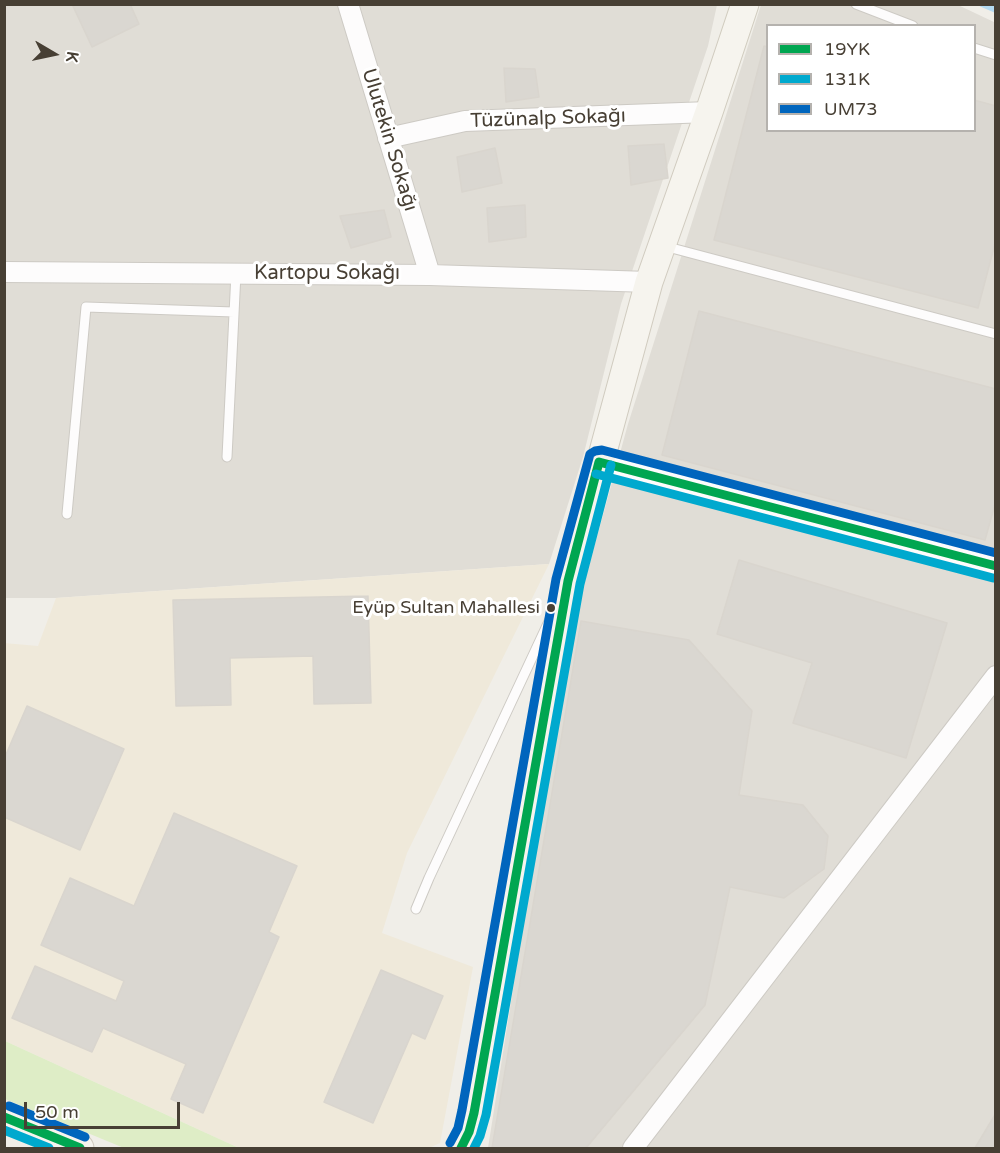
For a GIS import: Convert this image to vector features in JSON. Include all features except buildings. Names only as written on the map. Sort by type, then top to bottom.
[{"type":"street","name":"Ulutekin Sokağı","points":[[348,4],[430,275]]},
{"type":"street","points":[[461,1149],[474,1113],[568,581],[649,282],[745,4]]},
{"type":"street","name":"Tüzünalp Sokağı","points":[[388,138],[465,121],[709,112]]},
{"type":"street","name":"Kartopu Sokağı","points":[[4,272],[430,275],[649,282]]},
{"type":"street","points":[[599,462],[996,566]]},
{"type":"street","points":[[633,1149],[996,676]]},
{"type":"street","points":[[4,1117],[80,1149]]},
{"type":"lane","points":[[856,4],[908,24]]},
{"type":"lane","points":[[976,48],[996,55]]},
{"type":"lane","points":[[662,246],[996,334]]},
{"type":"lane","points":[[227,457],[236,273]]},
{"type":"lane","points":[[67,514],[86,307],[234,312]]},
{"type":"lane","points":[[416,909],[568,581]]},
{"type":"shaded area","points":[[4,5],[717,5],[708,46],[621,304],[583,457],[549,564],[56,598],[5,598]]},
{"type":"shaded area","points":[[761,5],[958,5],[996,23],[995,1148],[488,1148],[567,646],[628,424]]},
{"type":"shaded area","points":[[549,564],[407,853],[382,933],[473,967],[440,1143],[429,1148],[239,1148],[5,1041],[4,643],[38,646],[56,598]]},
{"type":"green space","points":[[5,1041],[239,1148],[124,1148],[5,1099]]},
{"type":"waterway","points":[[982,4],[996,10]]},
{"type":"transit line","name":"UM73","points":[[450,1143],[458,1128],[462,1110],[556,579],[590,454],[602,450],[996,553]]},
{"type":"transit line","name":"19YK","points":[[599,462],[996,566]]},
{"type":"transit line","name":"19YK","points":[[461,1148],[469,1132],[474,1113],[568,581],[599,462]]},
{"type":"transit line","name":"131K","points":[[474,1148],[486,1115],[580,584],[611,465]]},
{"type":"transit line","name":"131K","points":[[596,474],[993,578]]},
{"type":"transit line","name":"UM73","points":[[9,1106],[85,1137]]},
{"type":"transit line","name":"19YK","points":[[4,1117],[80,1148]]},
{"type":"transit line","name":"131K","points":[[4,1130],[49,1148]]},
{"type":"place","name":"Eyüp Sultan Mahallesi","points":[[551,608]]}]
